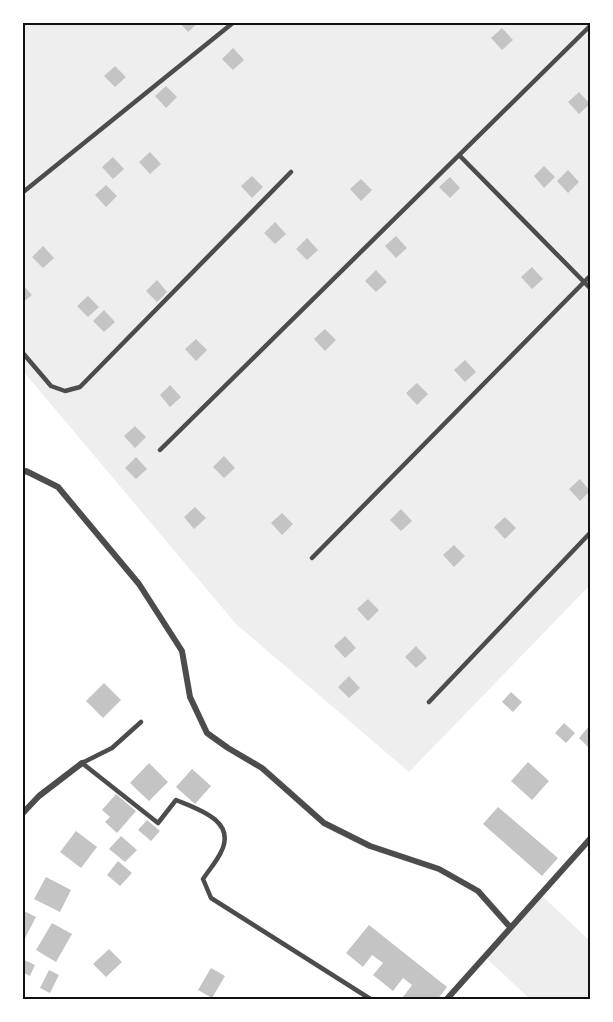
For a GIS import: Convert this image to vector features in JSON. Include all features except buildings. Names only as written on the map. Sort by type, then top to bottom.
[{"type":"street","points":[[22,473],[26,471],[58,487],[139,584],[182,651],[190,697],[207,733],[262,768],[324,823],[370,846],[439,869],[478,891],[510,927]]},
{"type":"street","points":[[22,814],[39,796],[82,763]]},
{"type":"street","points":[[446,999],[591,839]]},
{"type":"lane","points":[[22,193],[234,22]]},
{"type":"lane","points":[[160,450],[591,26]]},
{"type":"lane","points":[[459,155],[591,288]]},
{"type":"lane","points":[[22,352],[51,386],[65,391],[80,387],[291,172]]},
{"type":"lane","points":[[312,558],[591,276]]},
{"type":"lane","points":[[429,702],[591,533]]},
{"type":"lane","points":[[141,722],[112,748],[82,763],[158,823],[176,800],[216,819],[223,827],[225,842],[222,851],[203,879],[211,898],[372,999]]},
{"type":"shaded area","points":[[22,23],[590,23],[590,585],[409,772],[236,624],[23,371]]},
{"type":"shaded area","points":[[540,894],[590,941],[590,999],[530,999],[484,956]]}]
